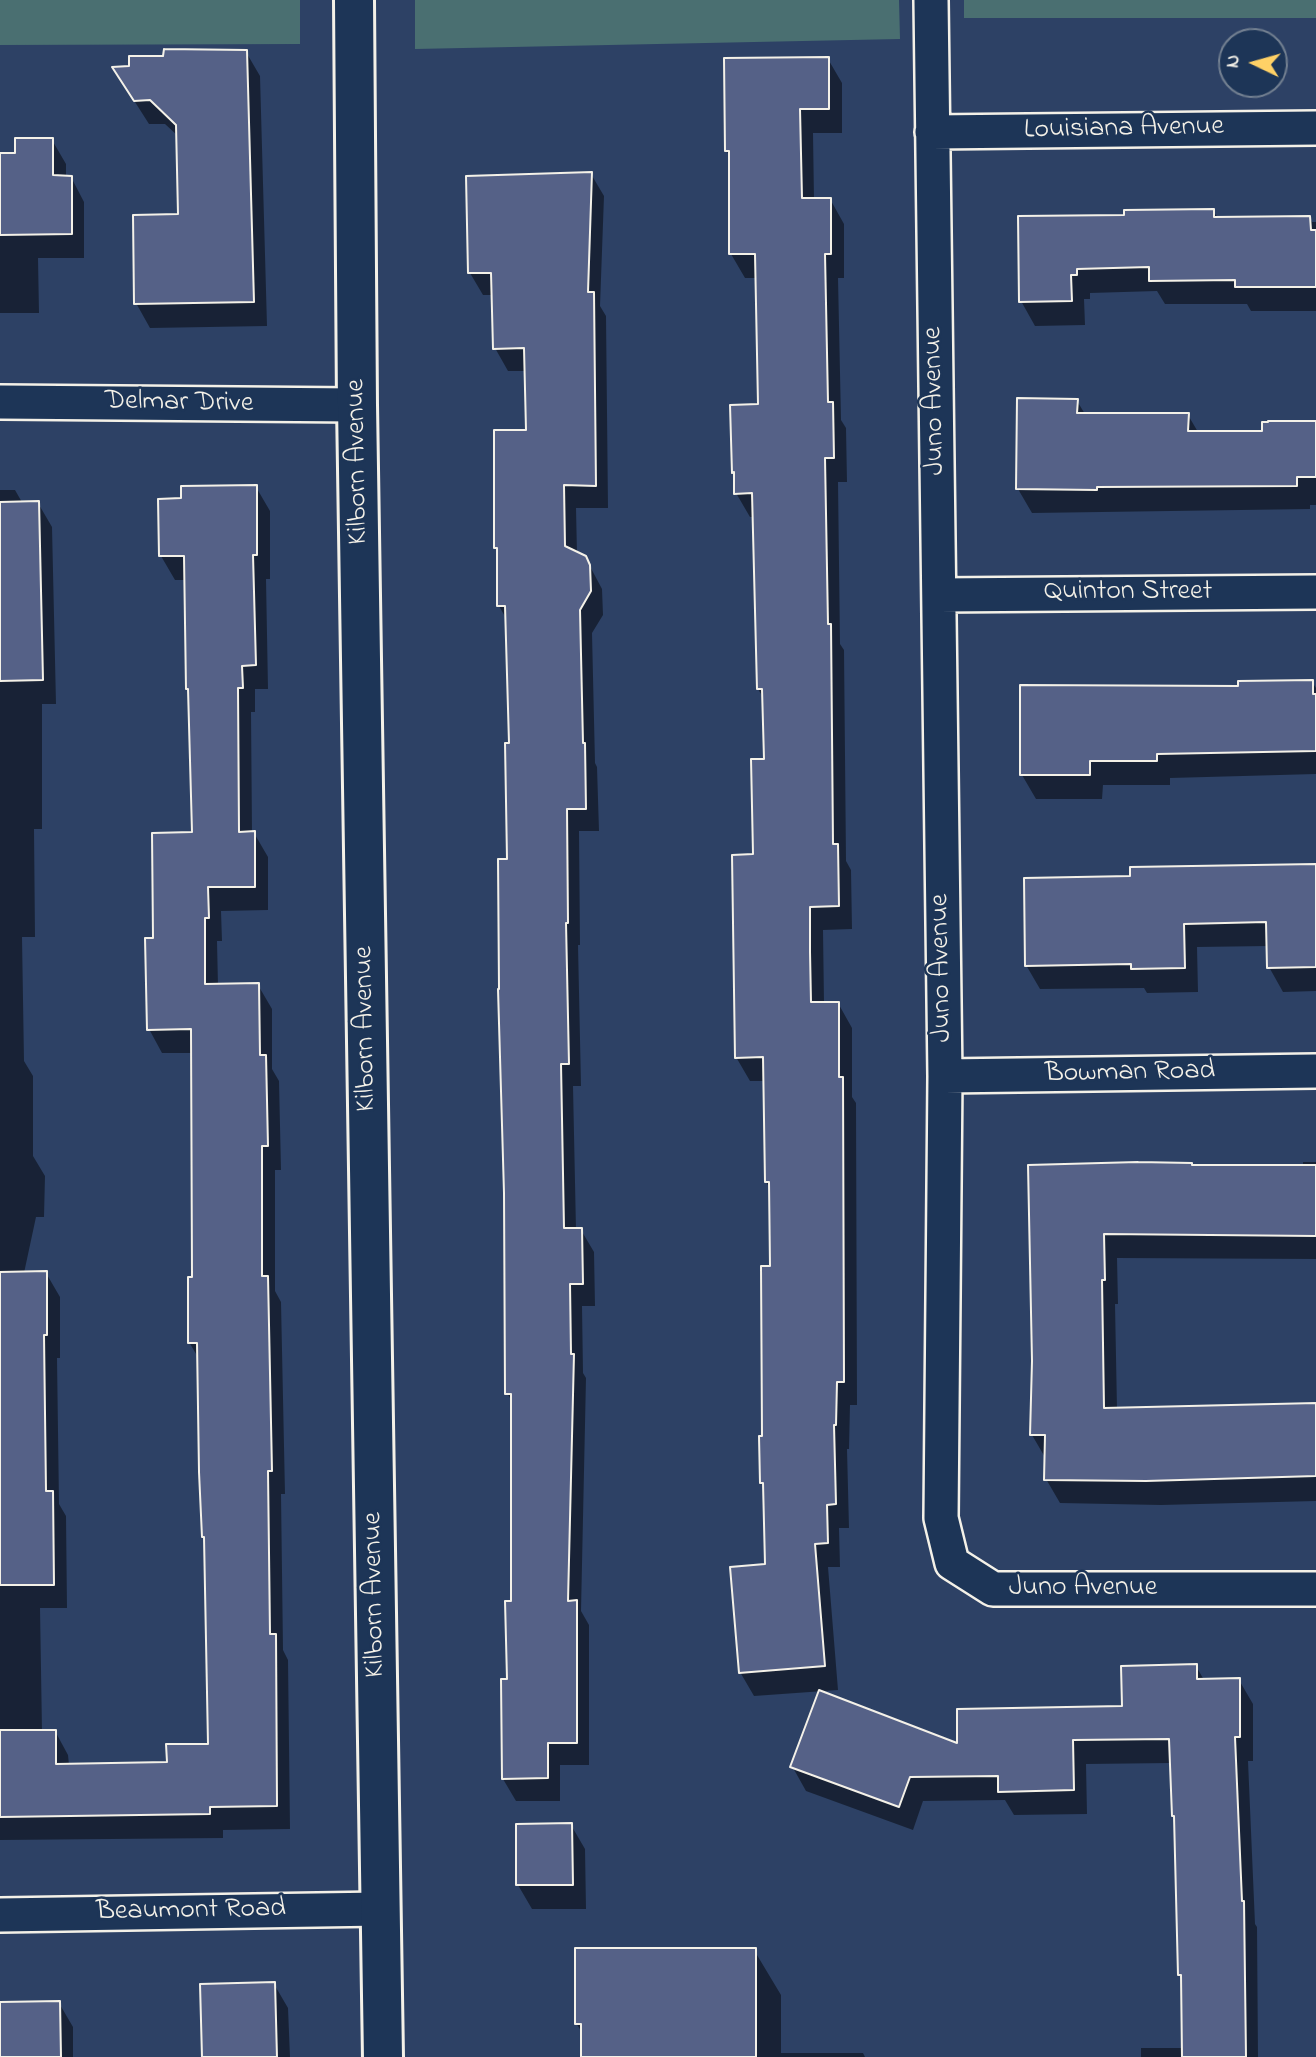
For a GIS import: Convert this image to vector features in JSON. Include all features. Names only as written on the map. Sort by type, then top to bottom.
[{"type":"street","name":"Kilborn Avenue","points":[[354,0],[383,2057]]},
{"type":"street","name":"Juno Avenue","points":[[931,0],[944,1076],[941,1518],[952,1563],[993,1589],[1316,1589]]},
{"type":"street","name":"Louisiana Avenue","points":[[932,132],[1316,128]]},
{"type":"street","name":"Delmar Drive","points":[[0,402],[358,405]]},
{"type":"street","name":"Quinton Street","points":[[939,595],[1316,592]]},
{"type":"street","name":"Bowman Road","points":[[944,1076],[1316,1071]]},
{"type":"street","name":"Beaumont Road","points":[[0,1915],[381,1909]]},
{"type":"green space","points":[[0,0],[300,0],[300,44],[0,45]]},
{"type":"green space","points":[[415,0],[899,0],[900,39],[415,49]]},
{"type":"green space","points":[[964,0],[1316,0],[1316,18],[964,18]]},
{"type":"building","points":[[164,49],[247,50],[254,302],[134,304],[133,215],[178,214],[176,125],[150,100],[134,101],[112,67],[129,66],[129,56],[163,56]]},
{"type":"building","points":[[829,57],[829,109],[800,109],[802,198],[831,198],[831,254],[825,254],[828,402],[833,402],[834,458],[825,458],[828,624],[831,624],[833,844],[838,844],[839,906],[810,907],[810,952],[811,1002],[839,1002],[839,1077],[843,1077],[844,1382],[837,1382],[834,1425],[836,1504],[827,1505],[828,1543],[815,1544],[825,1666],[739,1673],[730,1567],[765,1564],[759,1436],[762,1436],[761,1266],[770,1266],[769,1182],[765,1182],[763,1057],[735,1058],[732,855],[753,854],[751,759],[764,759],[762,689],[757,689],[752,493],[734,494],[730,405],[758,404],[755,254],[729,254],[729,151],[725,151],[724,58]]},
{"type":"building","points":[[15,138],[53,138],[53,175],[72,176],[72,234],[0,235],[0,153],[15,153]]},
{"type":"building","points":[[592,172],[588,292],[594,292],[596,486],[564,485],[565,546],[586,556],[590,565],[591,591],[580,610],[586,809],[567,809],[569,1064],[561,1064],[564,1228],[582,1228],[583,1284],[570,1284],[571,1354],[574,1354],[568,1601],[577,1600],[577,1743],[548,1743],[548,1778],[502,1779],[501,1679],[507,1679],[505,1601],[511,1601],[511,1394],[505,1394],[498,859],[507,859],[505,743],[509,743],[505,606],[497,606],[497,548],[494,548],[494,430],[526,430],[524,348],[493,349],[491,273],[468,273],[466,176]]},
{"type":"building","points":[[1214,209],[1214,217],[1310,216],[1311,230],[1316,230],[1316,287],[1235,287],[1235,280],[1149,281],[1149,267],[1077,269],[1077,275],[1071,275],[1072,301],[1019,302],[1018,216],[1124,215],[1124,210]]},
{"type":"building","points":[[1017,398],[1078,399],[1077,413],[1189,413],[1188,431],[1262,431],[1262,422],[1316,421],[1316,477],[1297,477],[1297,486],[1016,489]]},
{"type":"building","points":[[257,485],[257,555],[253,555],[256,665],[242,666],[243,688],[238,688],[239,832],[255,831],[255,887],[208,887],[205,984],[259,983],[260,1055],[266,1055],[268,1146],[262,1146],[262,1276],[268,1276],[272,1471],[268,1471],[270,1634],[276,1634],[277,1806],[210,1807],[210,1814],[0,1817],[0,1730],[56,1730],[56,1764],[167,1762],[166,1744],[208,1744],[197,1343],[188,1343],[188,1277],[192,1277],[191,1029],[147,1030],[145,938],[153,938],[152,833],[192,832],[184,556],[159,556],[158,499],[181,498],[181,486]]},
{"type":"building","points":[[39,501],[43,680],[0,681],[0,502]]},
{"type":"building","points":[[1313,680],[1313,694],[1316,694],[1316,751],[1157,754],[1157,761],[1090,761],[1090,775],[1020,775],[1020,685],[1238,686],[1238,681]]},
{"type":"building","points":[[1316,864],[1316,967],[1267,968],[1266,922],[1184,924],[1185,968],[1131,969],[1131,964],[1025,966],[1024,878],[1130,876],[1130,867]]},
{"type":"building","points":[[1138,1162],[1316,1165],[1316,1236],[1104,1234],[1105,1280],[1102,1280],[1104,1408],[1316,1403],[1316,1476],[1146,1481],[1044,1480],[1045,1435],[1030,1435],[1032,1361],[1028,1165]]},
{"type":"building","points":[[47,1271],[47,1335],[44,1335],[46,1491],[53,1491],[54,1585],[0,1585],[0,1272]]},
{"type":"building","points":[[1197,1664],[1197,1679],[1240,1678],[1240,1737],[1235,1737],[1244,1901],[1246,2057],[1182,2057],[1181,1975],[1178,1975],[1169,1739],[1073,1740],[1074,1790],[998,1792],[998,1776],[910,1777],[899,1807],[790,1767],[819,1690],[957,1743],[957,1709],[1122,1706],[1121,1666]]},
{"type":"building","points":[[572,1823],[573,1885],[516,1885],[516,1824]]},
{"type":"building","points":[[575,1948],[756,1948],[756,2057],[581,2057],[581,2024],[575,2024]]},
{"type":"building","points":[[275,1982],[277,2057],[202,2057],[200,1984]]},
{"type":"building","points":[[60,2001],[61,2057],[0,2057],[0,2002]]}]
